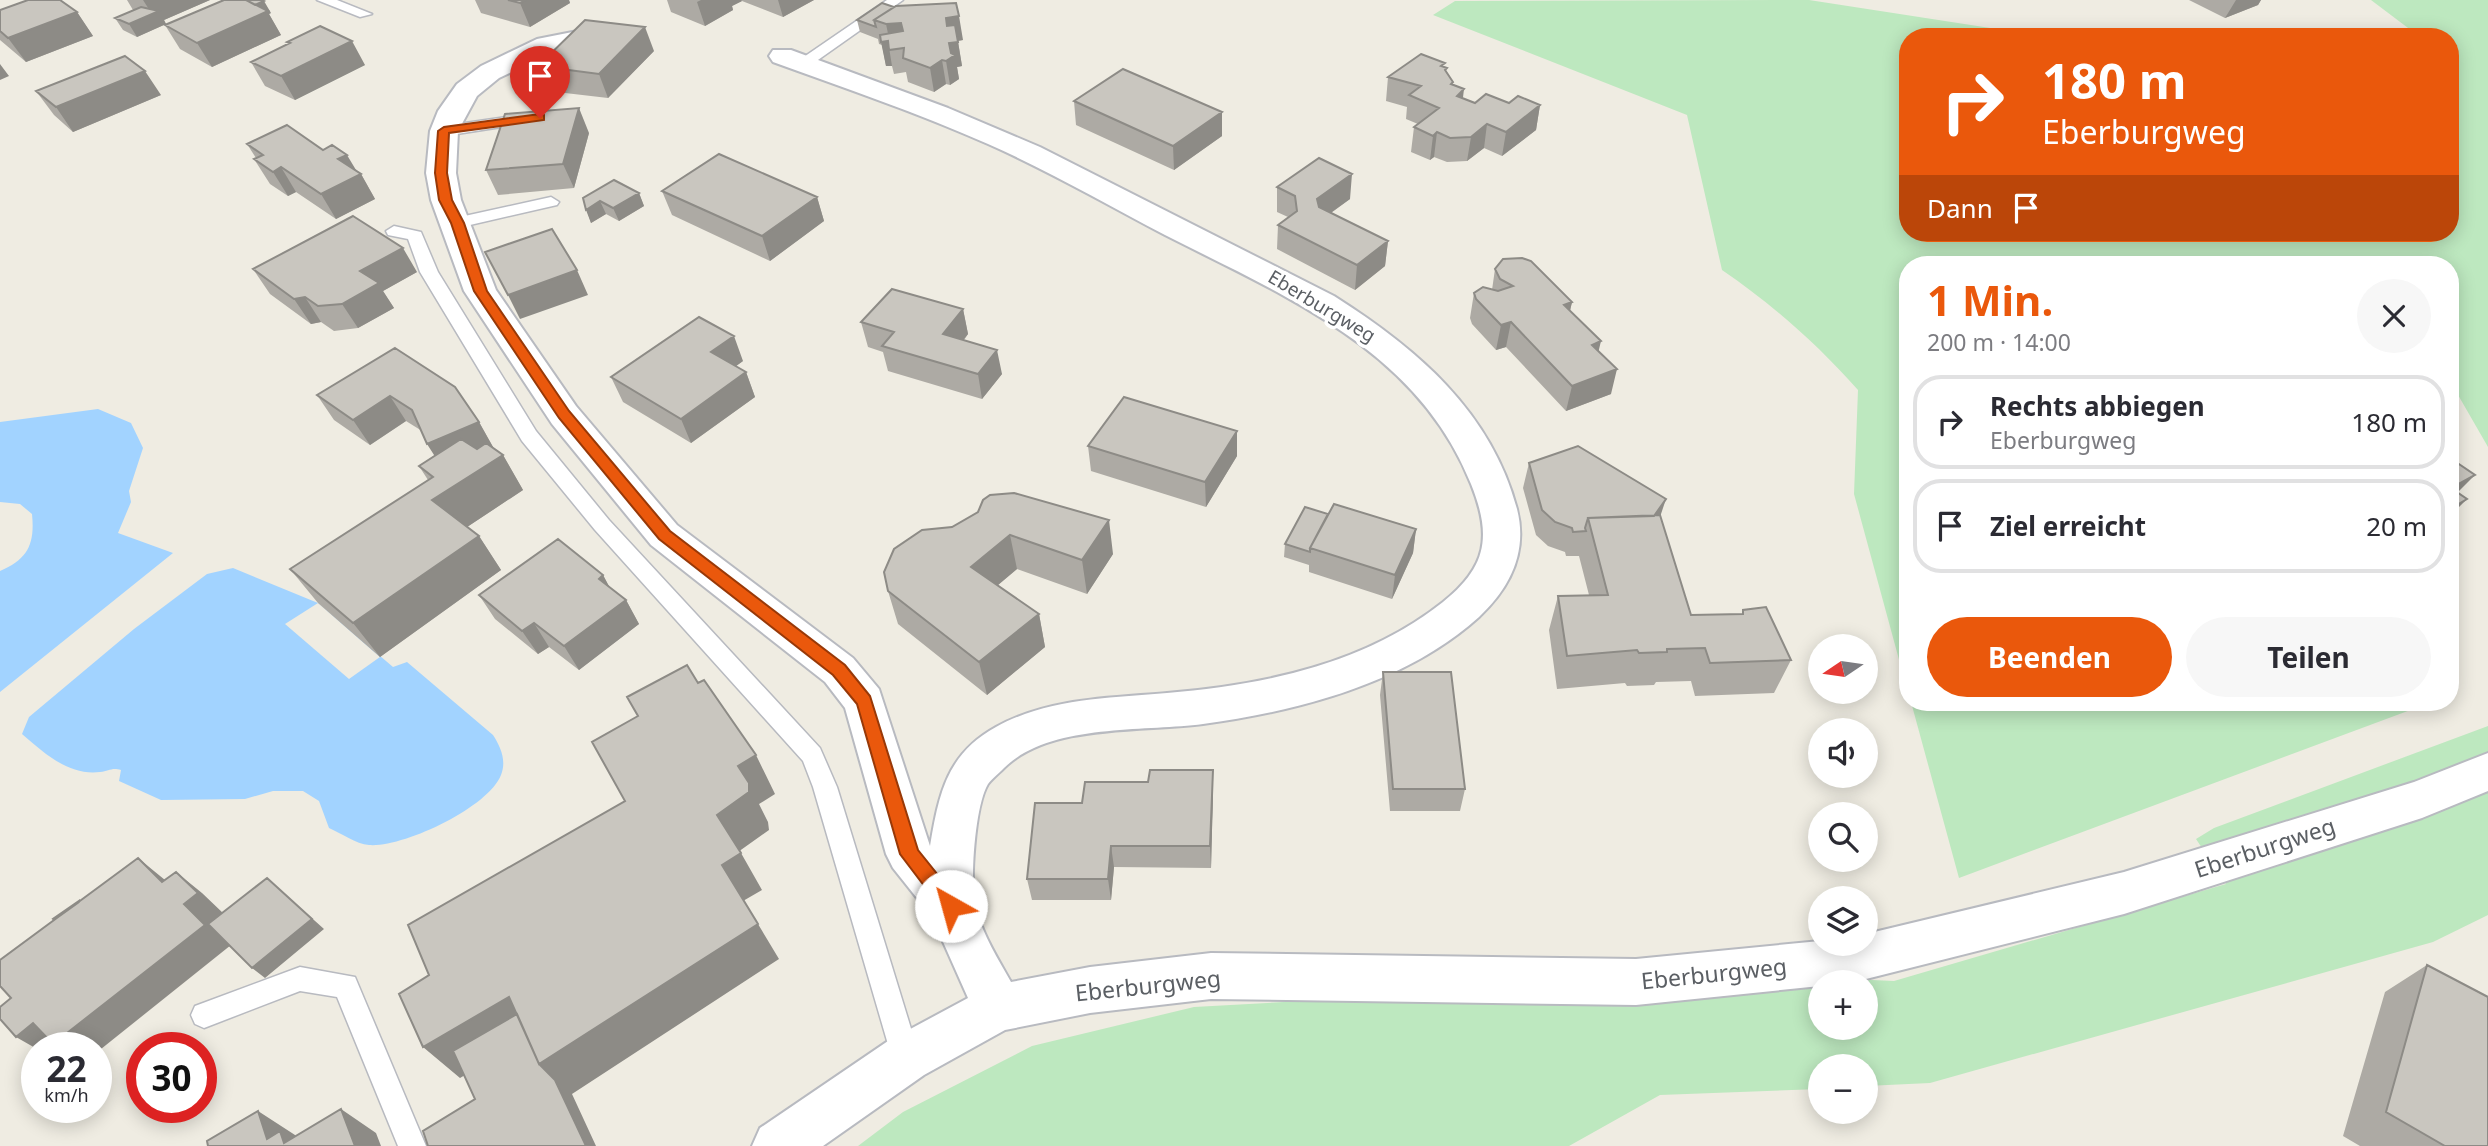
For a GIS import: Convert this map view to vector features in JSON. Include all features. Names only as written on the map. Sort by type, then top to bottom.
[{"type":"street","name":"Eberburgweg","points":[[647,44],[603,34],[576,37],[546,45],[490,72],[467,90],[452,111],[444,131],[441,173],[446,200],[457,223],[480,291],[564,415],[608,471],[664,535],[839,670],[864,701],[909,854],[951,906],[998,1008]]},
{"type":"street","name":"Eberburgweg","points":[[793,60],[1030,153],[1242,259],[1347,317],[1404,362],[1466,431],[1490,477],[1504,525],[1500,559],[1486,583],[1461,610],[1405,646],[1341,676],[1273,695],[1188,709],[1073,719],[1013,736],[969,776],[952,839],[951,906]]},
{"type":"street","name":"Eberburgweg","points":[[778,1146],[906,1058],[998,1008],[1090,990],[1211,976],[1636,982],[1851,960],[2124,893],[2423,799],[2488,771]]},
{"type":"lane","points":[[324,0],[365,14]]},
{"type":"lane","points":[[793,60],[896,0]]},
{"type":"lane","points":[[444,131],[550,117]]},
{"type":"lane","points":[[457,223],[551,202]]},
{"type":"lane","points":[[394,232],[415,236],[434,281],[529,436],[601,525],[812,755],[825,787],[906,1058]]},
{"type":"lane","points":[[204,1016],[300,979],[346,986],[412,1146]]},
{"type":"green space","points":[[1809,0],[1990,28],[1899,28],[1899,242],[2459,242],[2459,28],[2408,28],[2371,0],[2488,0],[2488,447],[2459,397],[2459,256],[1899,256],[1899,660],[1854,494],[1858,390],[1794,326],[1722,270],[1687,115],[1433,15],[1455,1]]},
{"type":"green space","points":[[1913,711],[2408,711],[1959,878]]},
{"type":"green space","points":[[2488,726],[2488,915],[2433,942],[1930,1083],[1878,1085],[1878,1054],[1808,1054],[1808,1089],[1660,1095],[1569,1146],[858,1146],[903,1112],[1032,1046],[1194,1007],[1357,998],[1635,969],[1808,977],[1808,1040],[1878,1040],[1878,980],[1894,981],[2226,884],[2196,839],[2214,828]]},
{"type":"water","points":[[98,409],[131,423],[143,448],[129,491],[131,502],[118,533],[173,553],[0,692],[0,571],[23,556],[31,542],[33,525],[32,514],[20,504],[0,502],[0,422]]},
{"type":"water","points":[[233,568],[318,603],[393,667],[407,662],[493,735],[503,764],[501,775],[493,788],[480,800],[442,824],[402,840],[369,845],[329,828],[319,801],[303,791],[273,791],[245,799],[161,800],[119,781],[121,770],[89,772],[67,767],[22,734],[29,717],[134,629],[207,574]]},
{"type":"pier","points":[[318,603],[380,657],[349,679],[285,624]]},
{"type":"building","points":[[28,0],[60,0],[77,12],[8,38],[0,31],[0,10]]},
{"type":"building","points":[[224,0],[246,0],[268,11],[197,43],[165,25]]},
{"type":"building","points":[[246,0],[262,0],[264,1],[255,5]]},
{"type":"building","points":[[882,3],[894,7],[874,20],[876,27],[857,20]]},
{"type":"building","points":[[956,3],[959,16],[946,18],[947,26],[955,25],[958,42],[949,43],[951,53],[955,55],[946,61],[942,60],[930,68],[903,58],[904,48],[889,50],[888,41],[881,42],[880,35],[903,31],[901,23],[886,24],[874,20],[896,6]]},
{"type":"building","points":[[141,7],[159,11],[129,24],[115,18]]},
{"type":"building","points":[[585,20],[645,27],[599,74],[538,66]]},
{"type":"building","points":[[320,26],[352,41],[281,76],[251,62],[290,43],[287,42]]},
{"type":"building","points":[[1421,54],[1445,63],[1441,66],[1447,68],[1445,70],[1453,82],[1451,84],[1464,89],[1457,96],[1475,103],[1486,94],[1509,103],[1518,96],[1540,105],[1506,132],[1487,124],[1471,137],[1450,138],[1437,132],[1433,136],[1414,127],[1439,108],[1409,95],[1421,86],[1388,77]]},
{"type":"building","points":[[125,56],[145,71],[56,107],[36,91]]},
{"type":"building","points":[[1123,69],[1222,112],[1173,146],[1074,101]]},
{"type":"building","points":[[579,108],[563,164],[486,170],[505,114]]},
{"type":"building","points":[[287,125],[323,150],[332,145],[347,155],[338,159],[361,174],[321,194],[281,167],[273,172],[254,159],[263,155],[247,144]]},
{"type":"building","points":[[719,154],[817,197],[762,236],[662,191]]},
{"type":"building","points":[[1319,158],[1352,174],[1317,199],[1319,207],[1388,241],[1357,265],[1278,225],[1297,211],[1295,196],[1277,187]]},
{"type":"building","points":[[614,180],[639,193],[613,208],[600,201],[586,210],[583,198]]},
{"type":"building","points":[[353,216],[403,248],[360,271],[379,283],[342,304],[318,306],[305,297],[294,299],[253,269]]},
{"type":"building","points":[[552,229],[577,270],[508,295],[485,252]]},
{"type":"building","points":[[1522,258],[1531,261],[1572,302],[1564,305],[1601,341],[1592,345],[1617,369],[1572,386],[1511,322],[1501,325],[1476,299],[1474,293],[1483,287],[1498,291],[1513,286],[1500,279],[1495,269],[1503,259]]},
{"type":"building","points":[[892,289],[963,309],[943,334],[997,350],[978,374],[882,346],[894,332],[861,322]]},
{"type":"building","points":[[699,317],[734,336],[711,352],[746,372],[681,419],[611,377]]},
{"type":"building","points":[[395,348],[455,387],[479,422],[427,444],[412,410],[390,396],[353,420],[317,395]]},
{"type":"building","points":[[1124,397],[1237,431],[1205,482],[1088,446]]},
{"type":"building","points":[[461,439],[477,449],[486,443],[503,455],[432,500],[479,536],[353,623],[290,569],[433,477],[419,466]]},
{"type":"building","points":[[1578,446],[1666,499],[1654,516],[1588,518],[1586,531],[1573,532],[1572,528],[1555,522],[1542,510],[1529,463]]},
{"type":"building","points":[[2459,464],[2475,475],[2459,484]]},
{"type":"building","points":[[1014,493],[1109,520],[1082,560],[1010,535],[971,567],[1039,614],[979,662],[888,591],[884,572],[894,549],[922,530],[952,527],[978,512],[983,500],[990,495]]},
{"type":"building","points":[[2459,494],[2467,499],[2459,504]]},
{"type":"building","points":[[1334,504],[1416,529],[1395,575],[1310,548]]},
{"type":"building","points":[[1305,507],[1328,514],[1310,552],[1285,544]]},
{"type":"building","points":[[1660,515],[1691,615],[1743,614],[1743,610],[1766,607],[1791,660],[1710,663],[1705,648],[1567,656],[1558,596],[1608,595],[1588,518]]},
{"type":"building","points":[[558,539],[603,575],[599,579],[626,600],[564,646],[534,623],[522,631],[479,595]]},
{"type":"building","points":[[687,665],[698,683],[704,680],[756,755],[738,766],[749,783],[749,792],[717,815],[741,853],[722,865],[758,924],[539,1064],[509,997],[423,1047],[399,994],[429,975],[408,925],[625,801],[592,742],[638,716],[627,697]]},
{"type":"building","points":[[1383,672],[1451,672],[1465,789],[1393,789]]},
{"type":"building","points":[[1150,770],[1213,770],[1210,846],[1111,846],[1108,879],[1027,879],[1035,803],[1082,803],[1085,782],[1148,782]]},
{"type":"building","points":[[138,858],[162,882],[176,872],[198,893],[184,904],[205,925],[68,1032],[42,1032],[33,1023],[16,1037],[0,1019],[0,1007],[11,998],[0,986],[0,960]]},
{"type":"building","points":[[267,878],[312,919],[252,968],[208,924]]},
{"type":"building","points":[[79,901],[54,920],[53,919]]},
{"type":"building","points":[[2427,965],[2488,997],[2488,1146],[2445,1146],[2386,1112]]},
{"type":"building","points":[[517,1014],[539,1064],[555,1080],[586,1146],[428,1146],[423,1131],[475,1099],[453,1051]]},
{"type":"building","points":[[341,1109],[355,1146],[208,1146],[207,1141],[258,1111],[267,1139],[280,1131],[284,1143]]},
{"type":"route","points":[[540,118],[444,131],[441,173],[446,200],[457,223],[480,291],[564,415],[664,535],[839,670],[864,701],[909,854],[951,906]]}]
